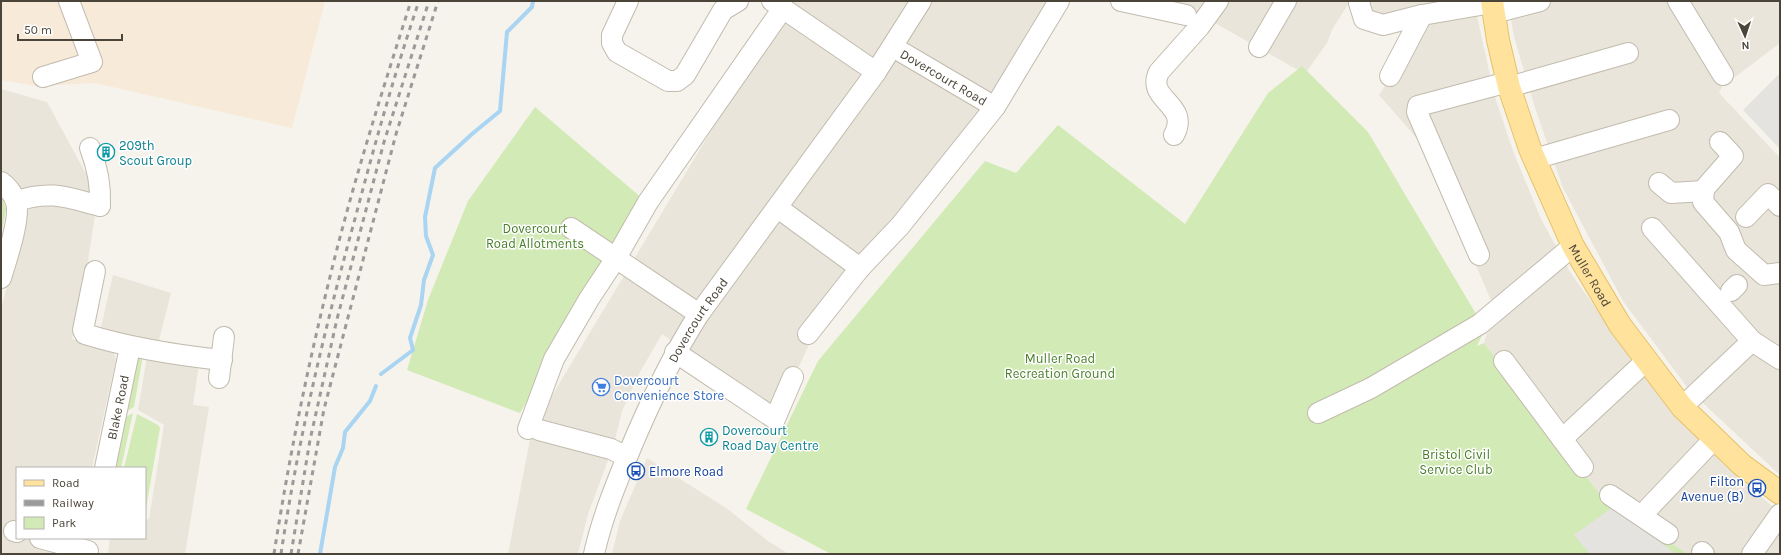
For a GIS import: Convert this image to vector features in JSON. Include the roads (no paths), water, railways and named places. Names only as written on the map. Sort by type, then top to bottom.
[{"type":"main road","name":"Muller Road","points":[[1493,6],[1509,85],[1534,159],[1573,246],[1620,326],[1682,407],[1742,465],[1780,494]]},
{"type":"street","points":[[43,77],[92,62],[69,1]]},
{"type":"street","points":[[628,1],[612,35],[612,43],[617,52],[668,82],[677,80],[685,74],[723,10],[738,1]]},
{"type":"street","name":"Dovercourt Road","points":[[600,552],[609,503],[651,399],[674,352],[698,314],[778,208],[876,72],[921,1]]},
{"type":"street","name":"Dovercourt Road","points":[[808,334],[860,268],[900,226],[995,107],[1059,1]]},
{"type":"street","points":[[1121,1],[1186,15]]},
{"type":"street","points":[[1174,135],[1178,124],[1178,114],[1158,91],[1155,80],[1159,72],[1200,26],[1218,1]]},
{"type":"street","points":[[1259,47],[1286,1]]},
{"type":"street","points":[[1360,1],[1359,3],[1364,19],[1383,25],[1422,15],[1540,1]]},
{"type":"street","points":[[1678,1],[1723,75]]},
{"type":"street","points":[[627,457],[611,449],[534,429],[554,359],[588,299],[616,258],[648,202],[777,4],[876,72]]},
{"type":"street","points":[[1390,76],[1422,15]]},
{"type":"street","name":"Dovercourt Road","points":[[893,47],[995,107]]},
{"type":"street","points":[[1479,255],[1417,112],[1418,106],[1509,85],[1628,53]]},
{"type":"street","points":[[1534,159],[1669,120]]},
{"type":"street","points":[[1720,142],[1733,156],[1704,189],[1703,202],[1738,226]]},
{"type":"street","points":[[16,201],[35,195],[49,194],[100,206],[96,165],[90,148]]},
{"type":"street","points":[[1,182],[12,193],[16,201],[15,226],[1,278]]},
{"type":"street","points":[[1659,183],[1671,193],[1704,192]]},
{"type":"street","points":[[1780,206],[1768,194],[1738,226],[1736,250],[1742,280],[1780,273]]},
{"type":"street","points":[[778,208],[860,268]]},
{"type":"street","points":[[571,228],[698,314]]},
{"type":"street","points":[[1652,228],[1752,341],[1780,359]]},
{"type":"street","points":[[1318,413],[1371,388],[1480,324],[1573,246]]},
{"type":"street","points":[[95,271],[83,330],[85,334],[110,342],[167,354],[221,369],[224,337]]},
{"type":"street","points":[[1682,407],[1752,341]]},
{"type":"street","name":"Blake Road","points":[[105,467],[130,347]]},
{"type":"street","points":[[674,352],[775,419],[793,377]]},
{"type":"street","points":[[1562,439],[1647,360]]},
{"type":"street","points":[[1504,361],[1583,467]]},
{"type":"street","points":[[1642,515],[1714,439]]},
{"type":"street","points":[[1610,494],[1668,534]]},
{"type":"street","points":[[1752,554],[1780,514]]},
{"type":"street","points":[[45,539],[88,548]]},
{"type":"waterway","points":[[381,374],[413,350],[410,338],[421,305],[424,280],[433,255],[426,236],[425,217],[435,168],[500,111],[507,32],[532,7],[533,1]]},
{"type":"waterway","points":[[320,554],[335,467],[343,448],[345,432],[370,401],[376,386]]},
{"type":"railway","points":[[274,554],[298,419],[328,285],[356,178],[411,1]]},
{"type":"railway","points":[[281,554],[304,426],[334,299],[378,134],[419,1]]},
{"type":"railway","points":[[291,554],[310,440],[337,319],[384,142],[429,1]]},
{"type":"railway","points":[[298,554],[324,409],[396,134],[438,1]]},
{"type":"place","name":"209th Scout Group","points":[[106,152]]},
{"type":"place","name":"Dovercourt Convenience Store","points":[[601,387]]},
{"type":"place","name":"Dovercourt Road Day Centre","points":[[709,437]]},
{"type":"place","name":"Elmore Road","points":[[636,471]]},
{"type":"place","name":"Filton Avenue (B)","points":[[1757,488]]},
{"type":"park label","name":"Dovercourt Road Allotments","points":[[535,236]]},
{"type":"park label","name":"Muller Road Recreation Ground","points":[[1060,366]]},
{"type":"park label","name":"Bristol Civil Service Club","points":[[1456,462]]}]
